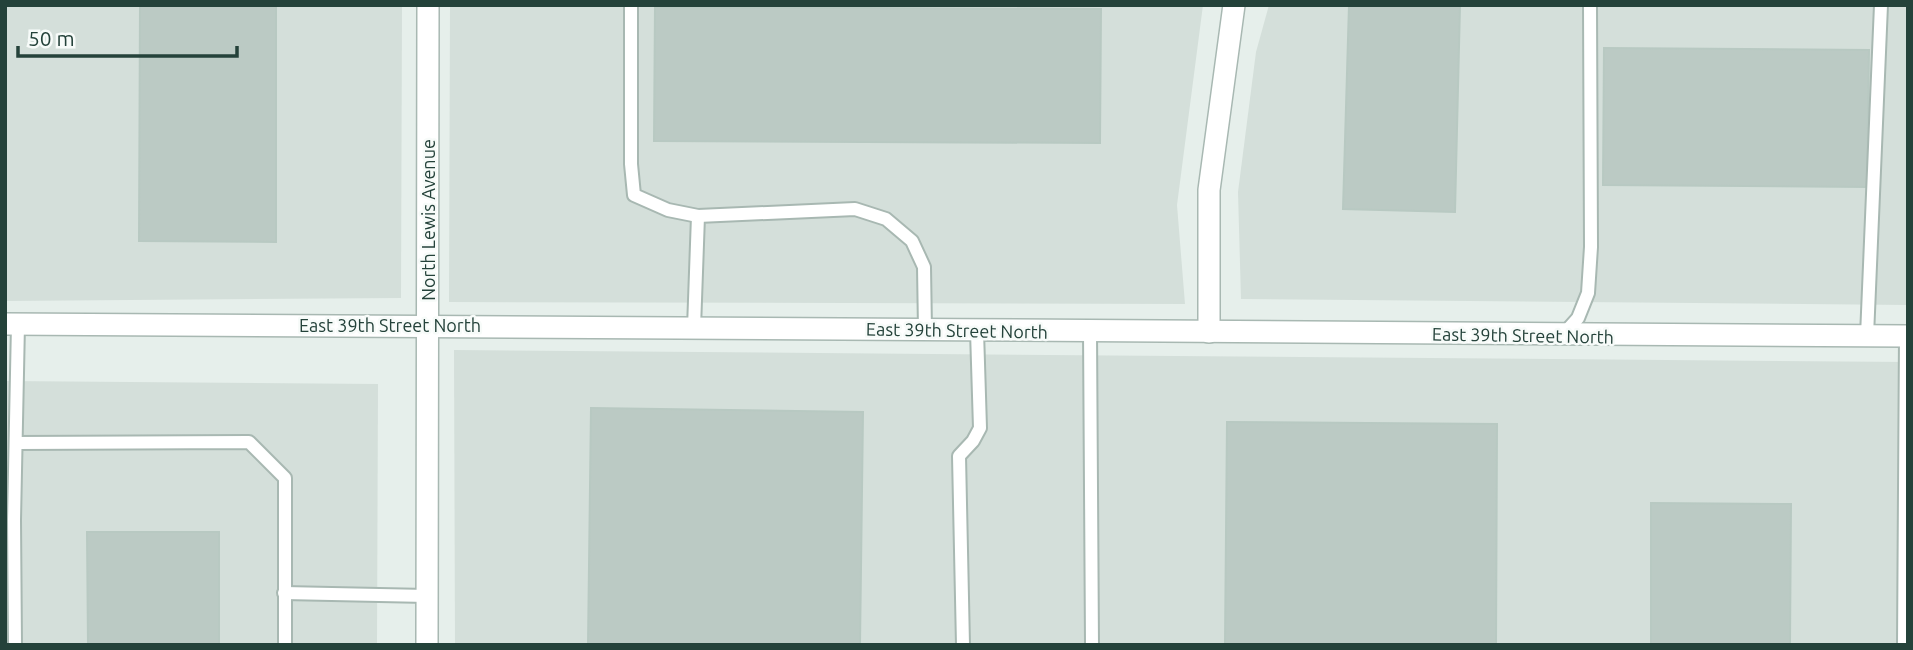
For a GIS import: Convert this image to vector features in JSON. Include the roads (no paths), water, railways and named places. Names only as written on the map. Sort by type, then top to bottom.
[{"type":"street","name":"North Lewis Avenue","points":[[427,645],[428,5]]},
{"type":"street","points":[[1209,332],[1209,190],[1234,5]]},
{"type":"street","name":"East 39th Street North","points":[[12,324],[428,325],[1562,336],[1907,336]]},
{"type":"lane","points":[[631,5],[631,164],[634,195],[668,210],[698,216],[855,209],[887,219],[912,241],[924,267],[925,330]]},
{"type":"lane","points":[[1562,336],[1578,318],[1588,293],[1591,247],[1590,5]]},
{"type":"lane","points":[[1867,336],[1881,5]]},
{"type":"lane","points":[[694,328],[698,216]]},
{"type":"lane","points":[[12,324],[16,443],[15,645]]},
{"type":"lane","points":[[963,645],[959,456],[973,442],[980,428],[977,331]]},
{"type":"lane","points":[[1090,331],[1092,645]]},
{"type":"lane","points":[[1904,645],[1907,336]]},
{"type":"lane","points":[[16,443],[249,442],[285,478],[285,645]]},
{"type":"lane","points":[[284,593],[427,596]]}]
